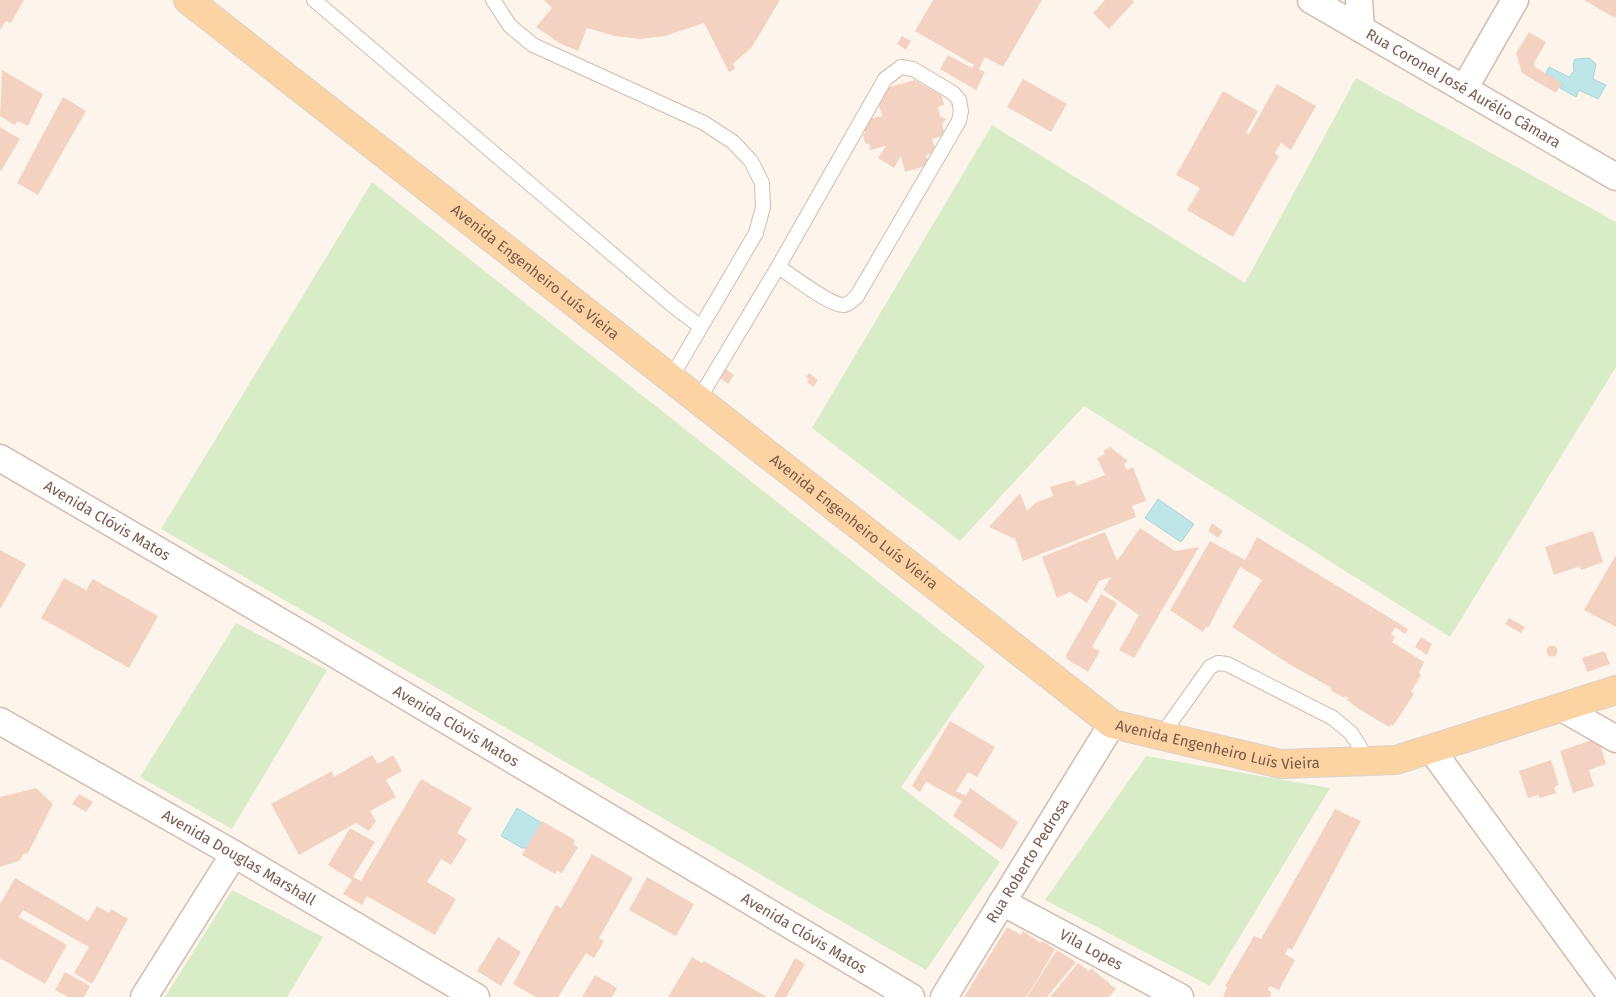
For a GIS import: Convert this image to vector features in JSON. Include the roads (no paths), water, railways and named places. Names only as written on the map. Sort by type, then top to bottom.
[{"type":"main road","name":"Avenida Engenheiro Luís Vieira","points":[[188,0],[1112,724],[1281,764],[1396,760],[1616,690]]},
{"type":"street","name":"Rua Coronel José Aurélio Câmara","points":[[1311,0],[1616,177]]},
{"type":"street","points":[[1359,0],[1361,29]]},
{"type":"street","points":[[1464,89],[1515,0]]},
{"type":"street","name":"Avenida Clóvis Matos","points":[[0,458],[303,635],[911,997]]},
{"type":"street","points":[[1562,708],[1616,740]]},
{"type":"street","name":"Avenida Douglas Marshall","points":[[0,721],[234,854],[476,997]]},
{"type":"street","name":"Rua Roberto Pedrosa","points":[[944,997],[1112,724]]},
{"type":"street","points":[[1432,749],[1607,990]]},
{"type":"street","points":[[144,997],[234,854]]},
{"type":"street","name":"Vila Lopes","points":[[1002,902],[1180,997]]},
{"type":"lane","points":[[314,0],[672,305],[701,327]]},
{"type":"lane","points":[[493,0],[510,26],[533,45],[704,123],[733,142],[751,161],[762,183],[763,207],[756,233],[671,378]]},
{"type":"lane","points":[[699,399],[778,267],[885,79],[901,67],[913,68],[953,93],[959,100],[961,111],[959,121],[857,296],[851,303],[843,305],[832,301],[778,267]]},
{"type":"lane","points":[[1160,736],[1210,667],[1218,663],[1227,664],[1338,722],[1351,733],[1360,747],[1361,760]]},
{"type":"water","points":[[1589,58],[1596,64],[1593,79],[1606,85],[1598,99],[1579,90],[1576,97],[1560,88],[1562,84],[1545,75],[1549,67],[1569,77],[1574,71],[1573,64],[1575,59]]},
{"type":"water","points":[[1158,499],[1194,524],[1181,542],[1145,518]]},
{"type":"water","points":[[517,808],[545,825],[528,848],[522,848],[501,836]]}]
